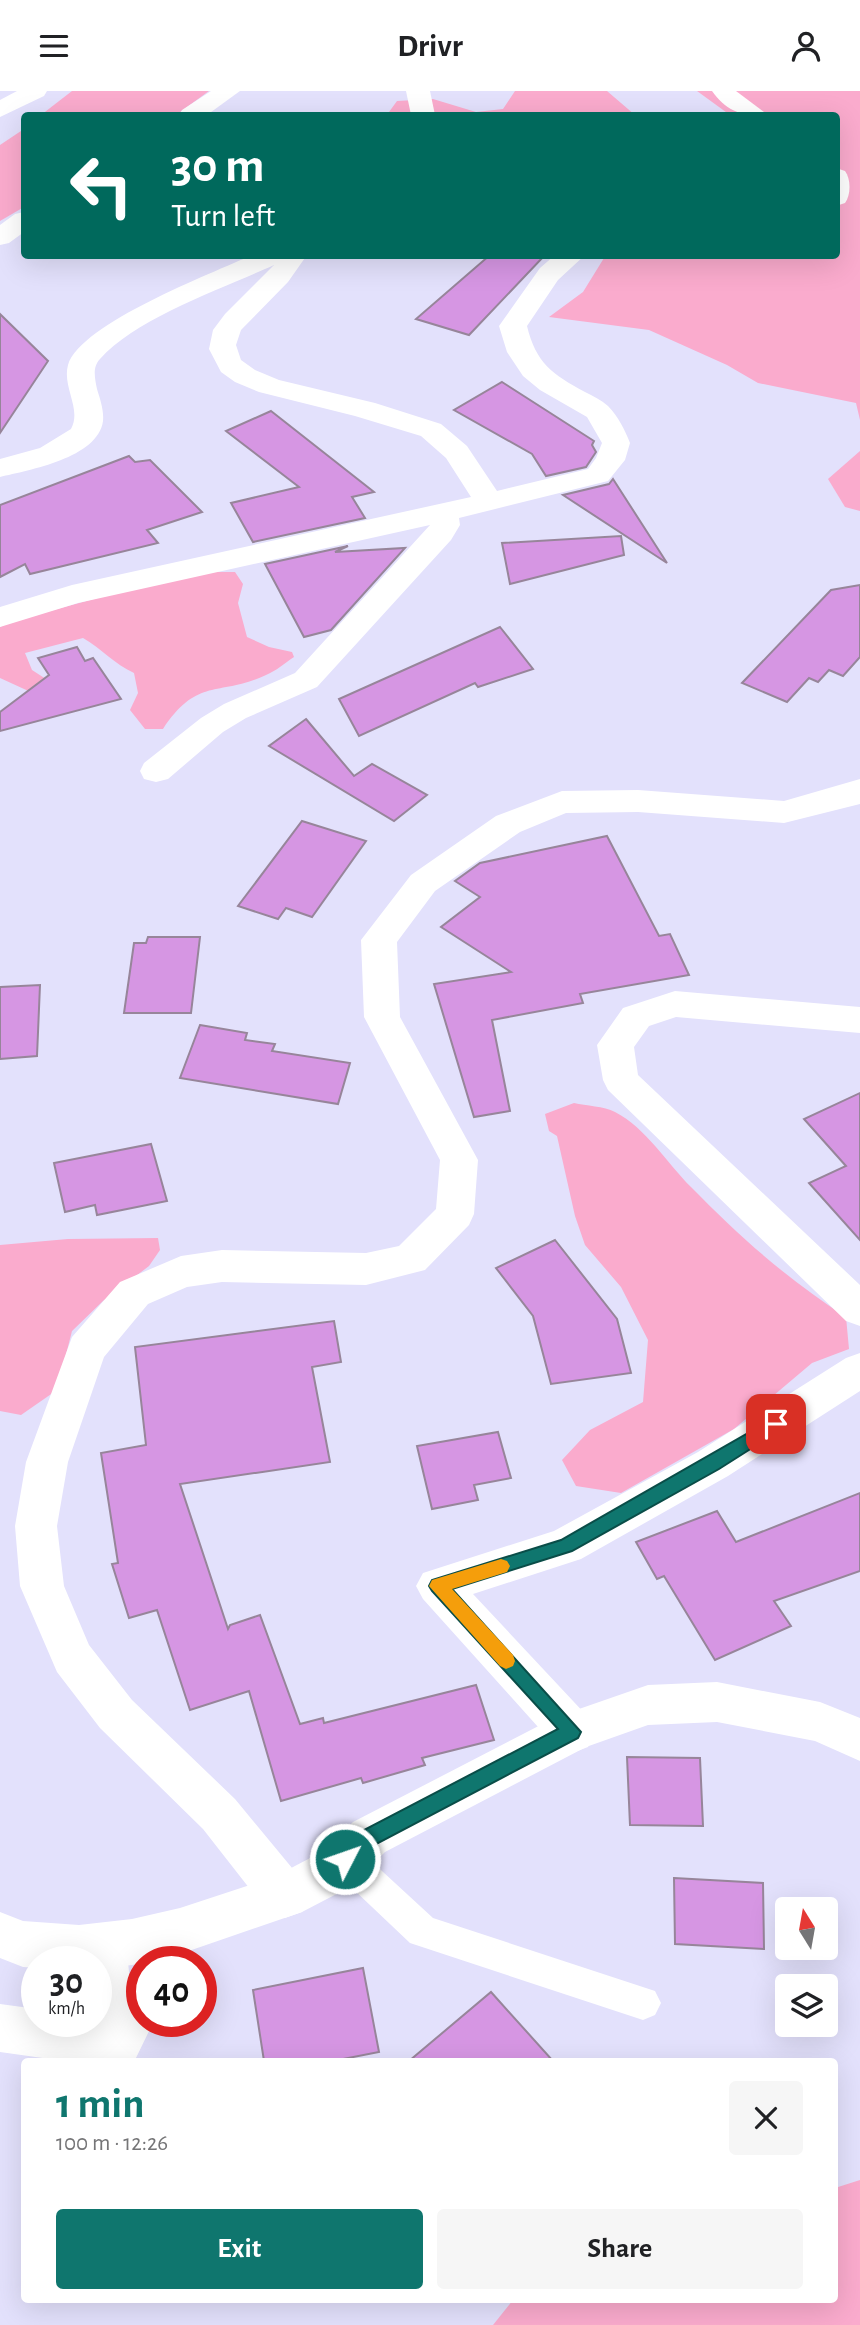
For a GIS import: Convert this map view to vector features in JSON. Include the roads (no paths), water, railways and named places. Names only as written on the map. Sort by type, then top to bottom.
[{"type":"street","points":[[0,110],[34,91]]},
{"type":"street","points":[[196,112],[228,91]]},
{"type":"street","points":[[418,91],[422,112]]},
{"type":"street","points":[[724,91],[729,98],[751,112]]},
{"type":"street","points":[[0,237],[21,222]]},
{"type":"street","points":[[0,468],[64,449],[87,428],[89,416],[79,374],[86,357],[106,338],[153,312],[266,259]]},
{"type":"street","points":[[291,259],[273,282],[230,325],[223,338],[223,353],[235,370],[252,379],[284,389],[376,412],[430,429],[450,444],[487,500]]},
{"type":"street","points":[[0,617],[72,595],[598,475],[610,460],[616,443],[597,411],[542,380],[527,364],[517,348],[513,326],[549,274],[567,259]]},
{"type":"street","points":[[156,771],[212,725],[235,711],[306,680],[440,534],[445,525],[444,512]]},
{"type":"street","points":[[285,1896],[219,1814],[116,1714],[72,1658],[42,1586],[36,1527],[47,1462],[86,1349],[134,1293],[181,1272],[222,1266],[366,1269],[411,1259],[455,1214],[459,1160],[383,1017],[379,940],[423,883],[508,824],[562,802],[638,801],[784,812],[855,794],[860,790]]},
{"type":"street","points":[[860,1020],[675,1004],[636,1017],[615,1045],[621,1080],[860,1310]]},
{"type":"street","points":[[572,1732],[438,1586],[566,1546],[713,1464],[860,1370]]},
{"type":"street","points":[[0,1935],[23,1944],[79,1948],[104,1945],[180,1931],[285,1896],[331,1872],[369,1837],[572,1732],[648,1705],[717,1702],[820,1722],[860,1740]]},
{"type":"street","points":[[0,2028],[118,2043],[127,2027],[107,1993],[104,1945]]},
{"type":"lane","points":[[345,1859],[422,1931],[643,2003]]}]
